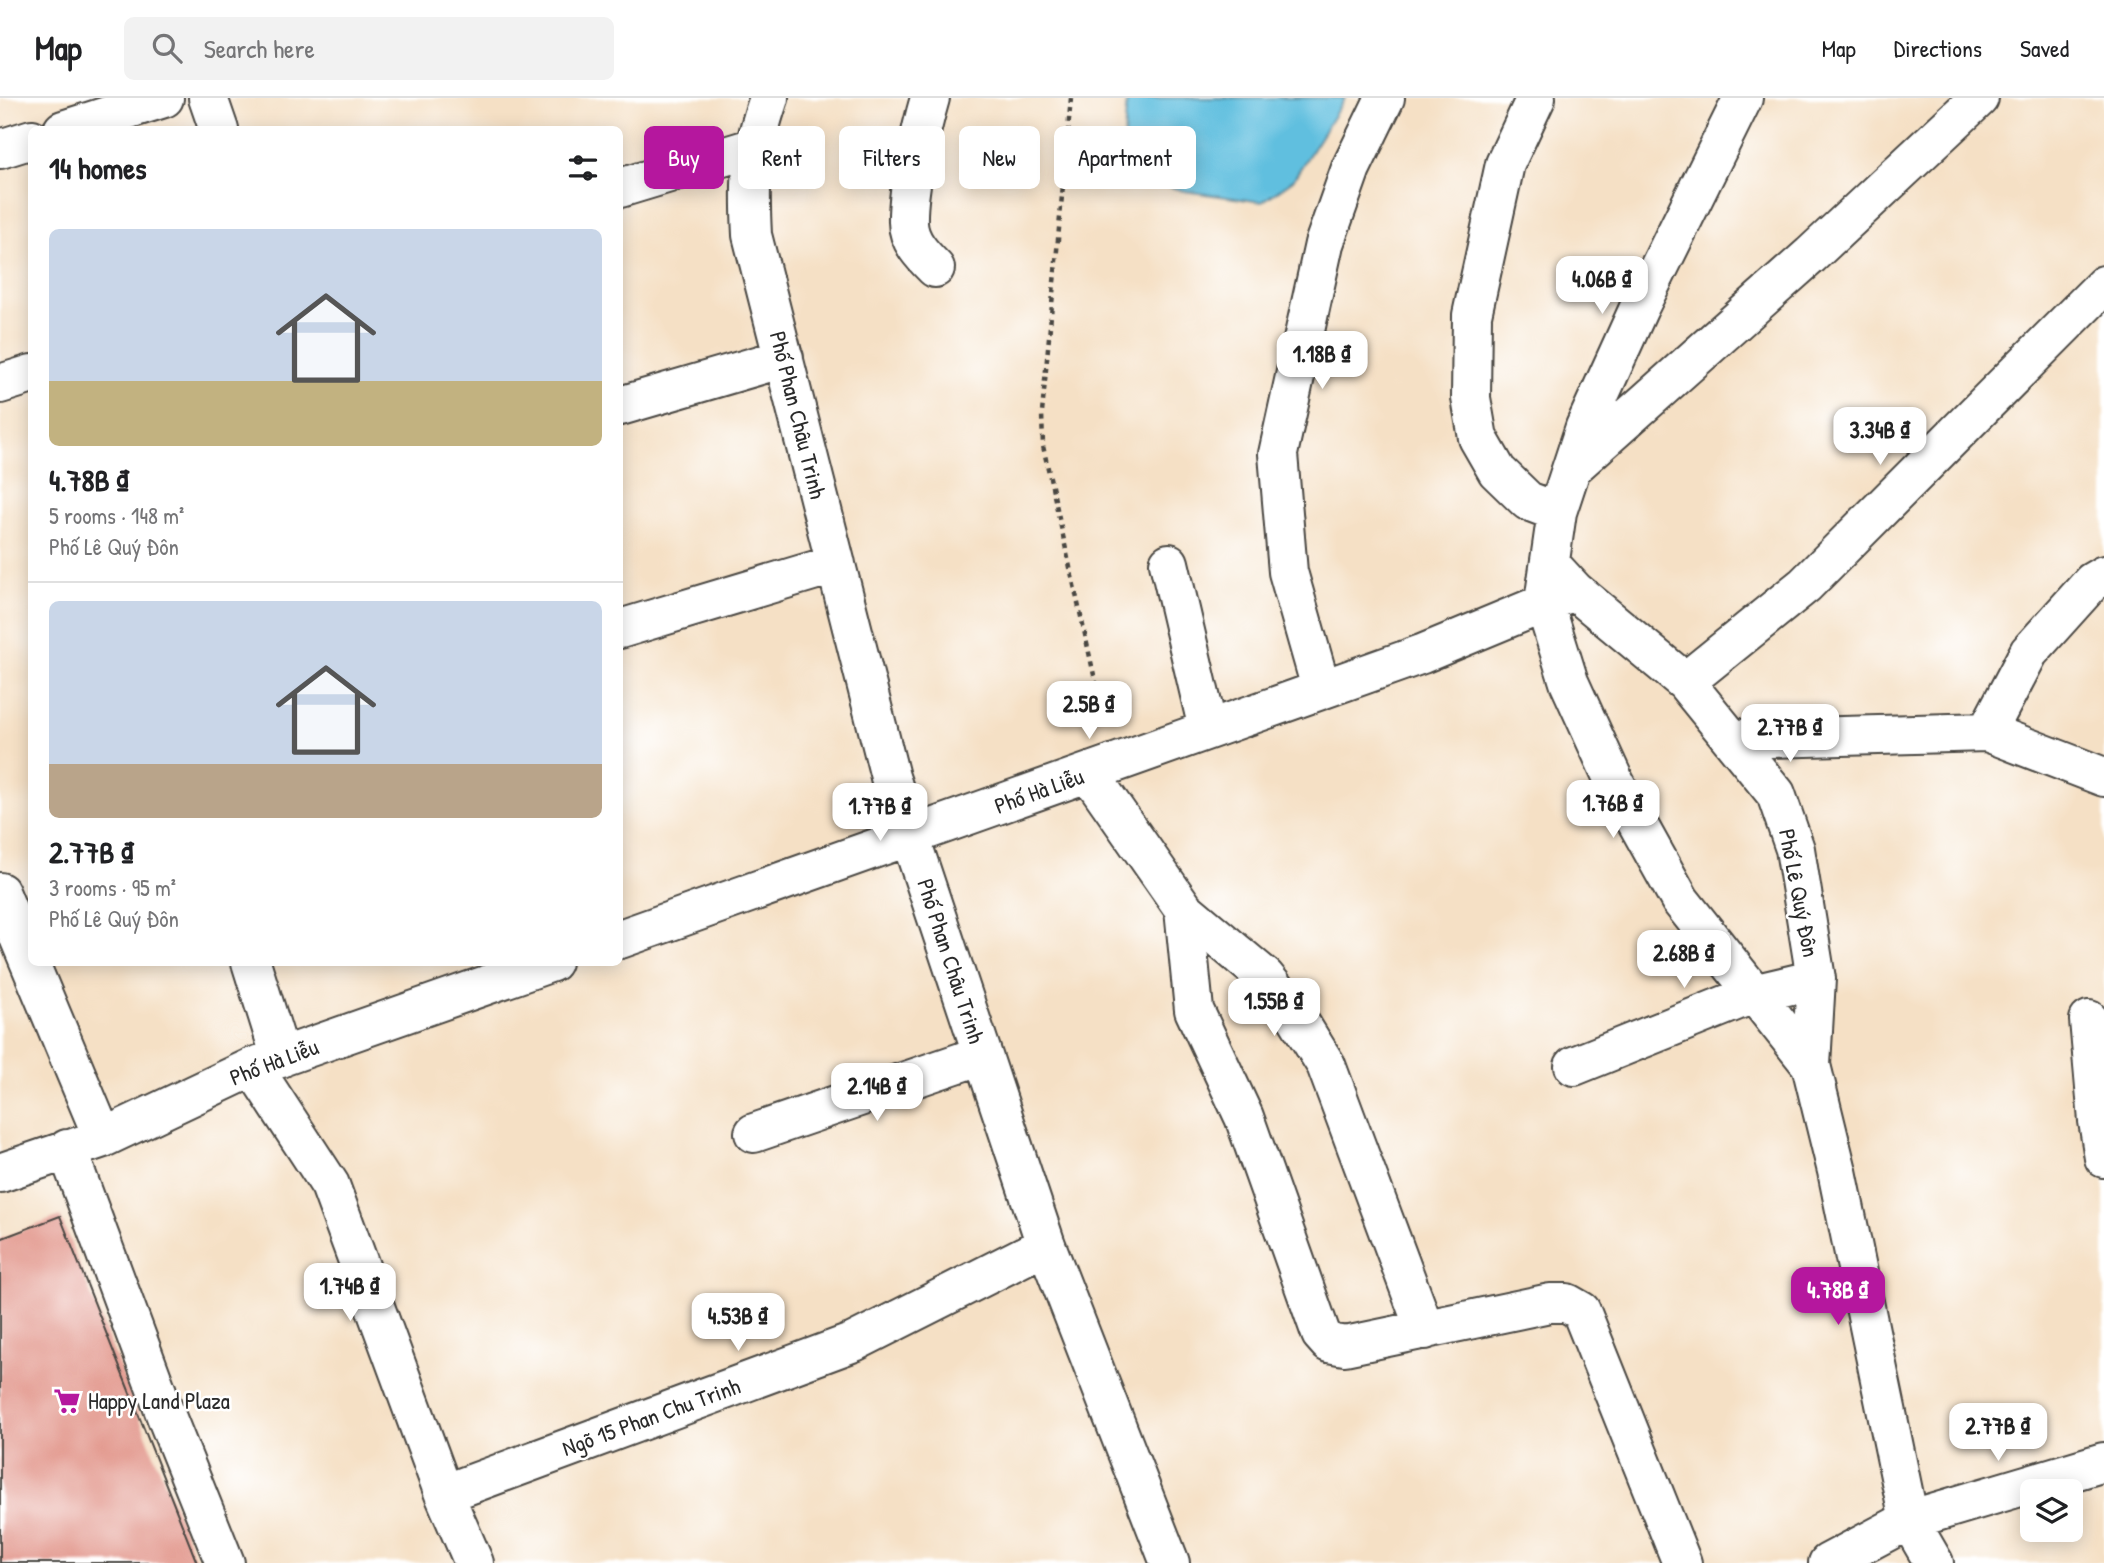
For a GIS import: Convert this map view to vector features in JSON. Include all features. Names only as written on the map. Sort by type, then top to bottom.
[{"type":"street","points":[[76,126],[164,98]]},
{"type":"street","points":[[208,98],[218,126]]},
{"type":"street","name":"Phố Phan Châu Trinh","points":[[759,126],[769,98]]},
{"type":"street","points":[[930,98],[921,130],[908,224],[922,254],[935,268]]},
{"type":"street","points":[[1321,688],[1288,572],[1278,454],[1324,244],[1351,168],[1385,98]]},
{"type":"street","points":[[1536,98],[1505,164],[1472,315],[1471,398],[1478,438],[1497,471],[1528,501],[1557,512]]},
{"type":"street","name":"Phố Lê Quý Đôn","points":[[1743,98],[1639,308],[1569,471],[1557,512],[1550,564],[1560,597],[1569,682],[1615,783],[1680,900],[1811,1065]]},
{"type":"street","points":[[1569,471],[1811,255],[1979,98]]},
{"type":"street","points":[[0,149],[28,140]]},
{"type":"street","points":[[623,187],[738,152]]},
{"type":"street","name":"Phố Phan Châu Trinh","points":[[750,189],[752,235],[890,777],[1046,1245],[1170,1563]]},
{"type":"street","points":[[1685,682],[1805,585],[2104,285]]},
{"type":"street","points":[[623,404],[783,358]]},
{"type":"street","points":[[0,384],[28,375]]},
{"type":"street","points":[[1169,563],[1208,729]]},
{"type":"street","points":[[623,628],[836,564]]},
{"type":"street","points":[[1987,732],[2029,652],[2092,582],[2104,575]]},
{"type":"street","name":"Phố Hà Liễu","points":[[623,938],[1422,654],[1560,597]]},
{"type":"street","name":"Phố Lê Quý Đôn","points":[[1560,597],[1685,682],[1776,794],[1795,849],[1816,979],[1811,1065],[1836,1171],[1909,1520],[1934,1563]]},
{"type":"street","points":[[1733,739],[1987,732],[2104,777]]},
{"type":"street","points":[[1101,768],[1184,909],[1265,977],[1292,1010],[1326,1065],[1425,1330]]},
{"type":"street","points":[[0,892],[28,959]]},
{"type":"street","points":[[1184,909],[1194,1010],[1244,1116],[1321,1334],[1329,1343],[1345,1346],[1550,1303],[1567,1303],[1581,1311],[1682,1563]]},
{"type":"street","points":[[31,966],[103,1138]]},
{"type":"street","points":[[252,966],[267,1063],[330,1185],[444,1494],[474,1563]]},
{"type":"street","name":"Phố Hà Liễu","points":[[0,1173],[103,1138],[267,1063],[488,973],[529,966]]},
{"type":"street","points":[[1574,1066],[1753,994],[1816,979]]},
{"type":"street","points":[[2090,1020],[2098,1121],[2104,1158]]},
{"type":"street","points":[[754,1133],[982,1055]]},
{"type":"street","points":[[67,1149],[166,1416],[225,1563]]},
{"type":"street","name":"Ngõ 15 Phan Chu Trinh","points":[[444,1494],[854,1342],[1046,1245]]},
{"type":"street","points":[[1828,1563],[1909,1520],[2104,1462]]},
{"type":"path","points":[[1070,98],[1042,413],[1043,446],[1101,768]]},
{"type":"water","points":[[1127,98],[1345,98],[1293,180],[1262,202],[1177,189],[1196,189],[1196,126],[1125,126]]},
{"type":"building","name":"Happy Land Plaza","points":[[60,1216],[197,1563],[0,1563],[0,1239]]},
{"type":"place","name":"Happy Land Plaza","points":[[67,1401]]}]
